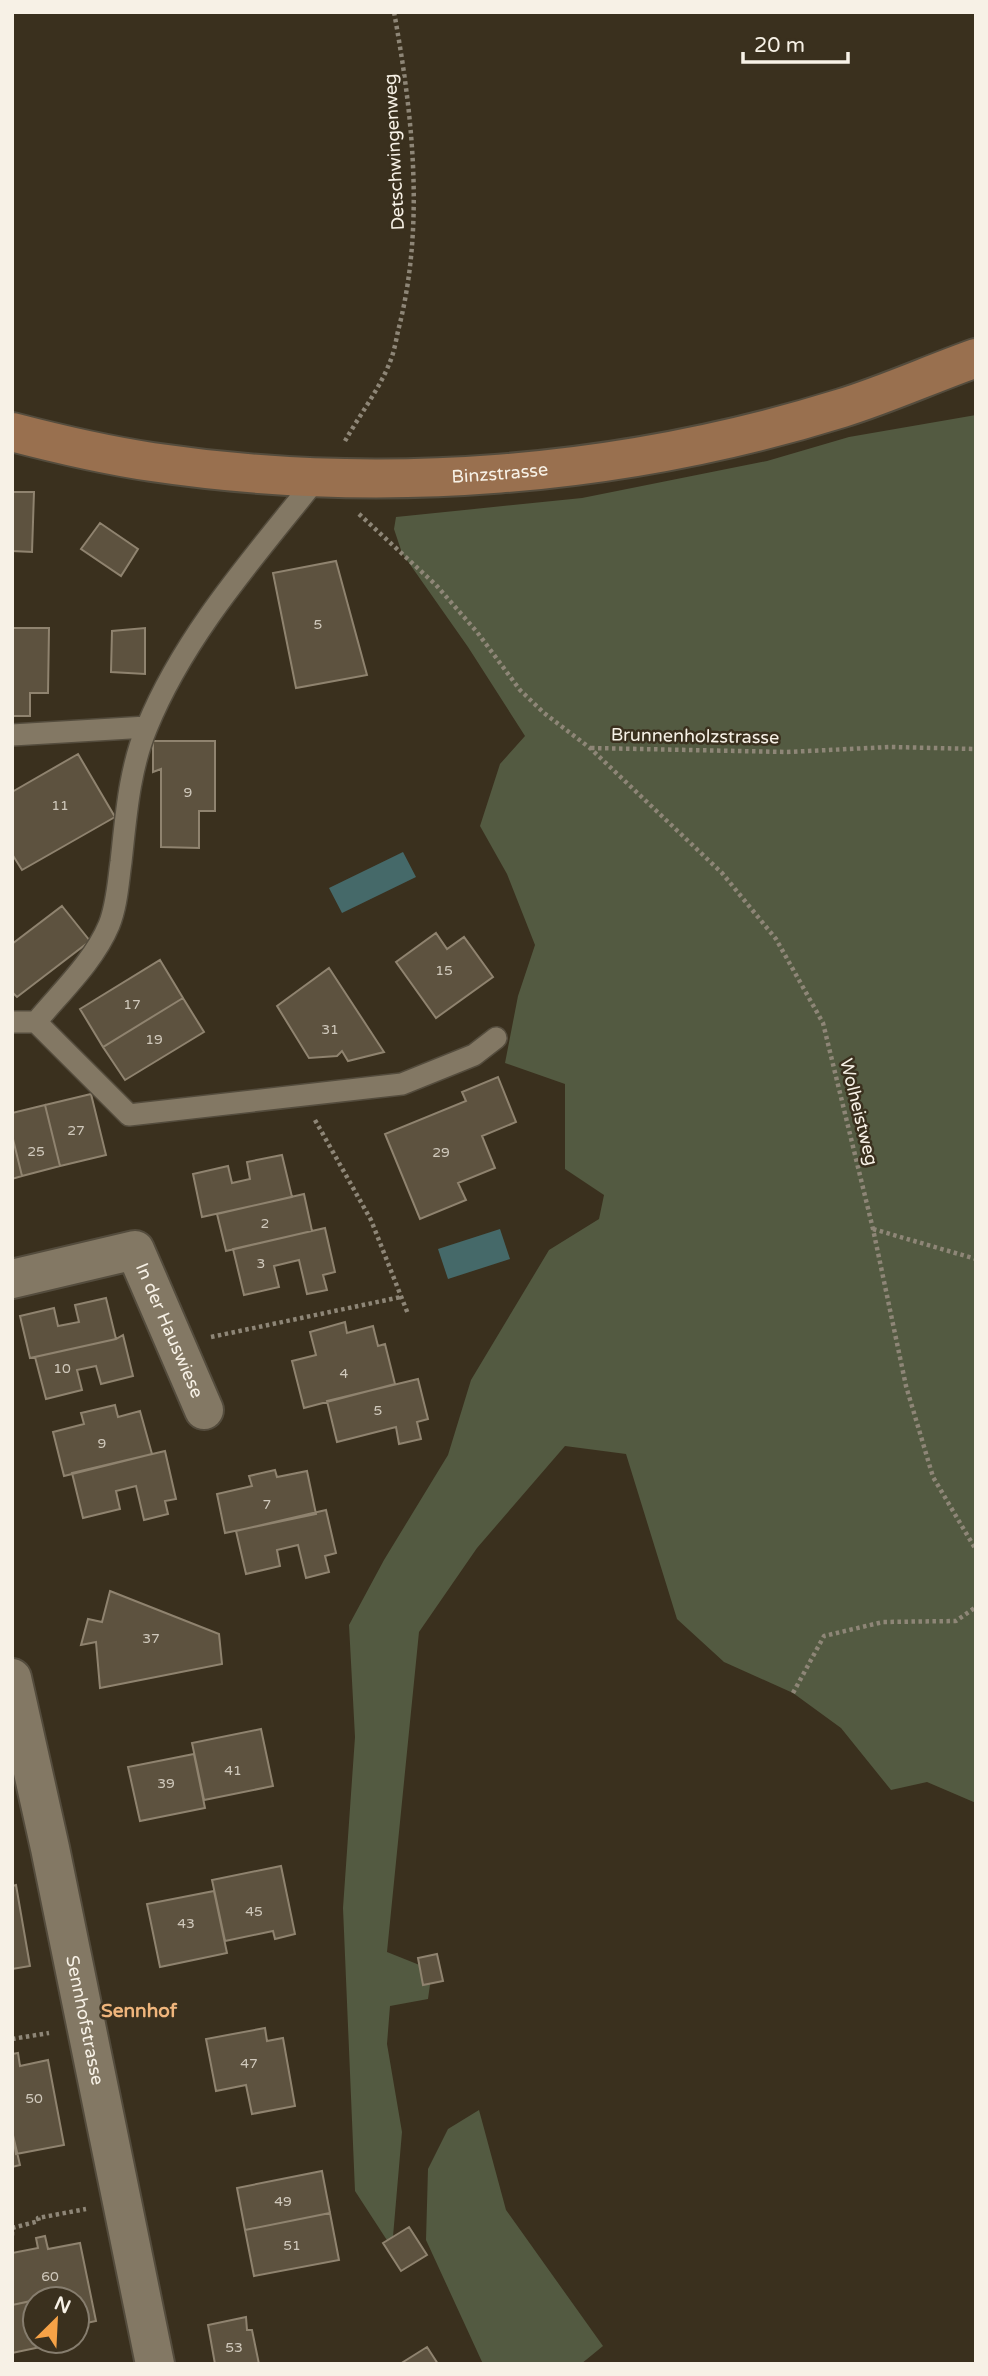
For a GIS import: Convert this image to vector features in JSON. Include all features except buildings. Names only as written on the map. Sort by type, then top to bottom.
[{"type":"main road","name":"Binzstrasse","points":[[12,432],[88,451],[246,473],[317,478],[478,477],[583,465],[676,449],[770,428],[843,408],[976,358]]},
{"type":"street","name":"In der Hauswiese","points":[[12,1279],[135,1250],[204,1410]]},
{"type":"street","name":"Sennhofstrasse","points":[[12,1678],[53,1861],[155,2364]]},
{"type":"lane","points":[[36,1022],[96,948],[109,924],[117,895],[133,769],[147,727],[177,668],[216,604],[317,478]]},
{"type":"lane","points":[[12,735],[147,727]]},
{"type":"lane","points":[[12,1022],[36,1022],[130,1115],[402,1084],[474,1055],[496,1038]]},
{"type":"path","name":"Detschwingenweg","points":[[364,408],[390,362],[406,300],[412,239],[410,120],[394,12]]},
{"type":"path","name":"Brunnenholzstrasse","points":[[317,478],[436,584],[477,632],[520,690],[544,713],[590,748],[787,752],[890,747],[976,749]]},
{"type":"path","name":"Wolheistweg","points":[[590,748],[722,873],[776,939],[823,1023],[873,1229],[906,1386],[933,1477],[976,1550]]},
{"type":"path","points":[[301,1095],[371,1220],[408,1314]]},
{"type":"path","points":[[873,1229],[976,1259]]},
{"type":"path","points":[[188,1373],[217,1365],[211,1337],[401,1297]]},
{"type":"path","points":[[793,1693],[824,1636],[883,1622],[956,1621],[976,1607]]},
{"type":"path","points":[[12,2039],[41,2034]]},
{"type":"path","points":[[12,2232],[39,2221],[38,2218],[74,2211]]},
{"type":"green space","points":[[976,415],[976,1803],[927,1782],[891,1790],[841,1728],[793,1693],[724,1662],[677,1619],[626,1454],[565,1446],[477,1548],[419,1632],[387,1952],[432,1970],[428,1999],[390,2006],[387,2044],[402,2132],[392,2248],[355,2191],[343,1908],[355,1737],[349,1625],[384,1560],[448,1455],[471,1380],[549,1250],[599,1219],[604,1195],[565,1169],[565,1084],[505,1063],[518,996],[535,945],[507,874],[480,826],[500,764],[525,736],[468,647],[402,553],[394,529],[396,517],[582,498],[767,461],[849,437]]},
{"type":"green space","points":[[479,2110],[506,2210],[603,2346],[581,2364],[483,2364],[426,2240],[428,2169],[448,2129]]},
{"type":"water","points":[[403,852],[416,877],[342,913],[329,888]]},
{"type":"water","points":[[500,1229],[510,1259],[448,1279],[438,1249]]},
{"type":"district","name":"Sennhof","points":[[139,2010]]}]
